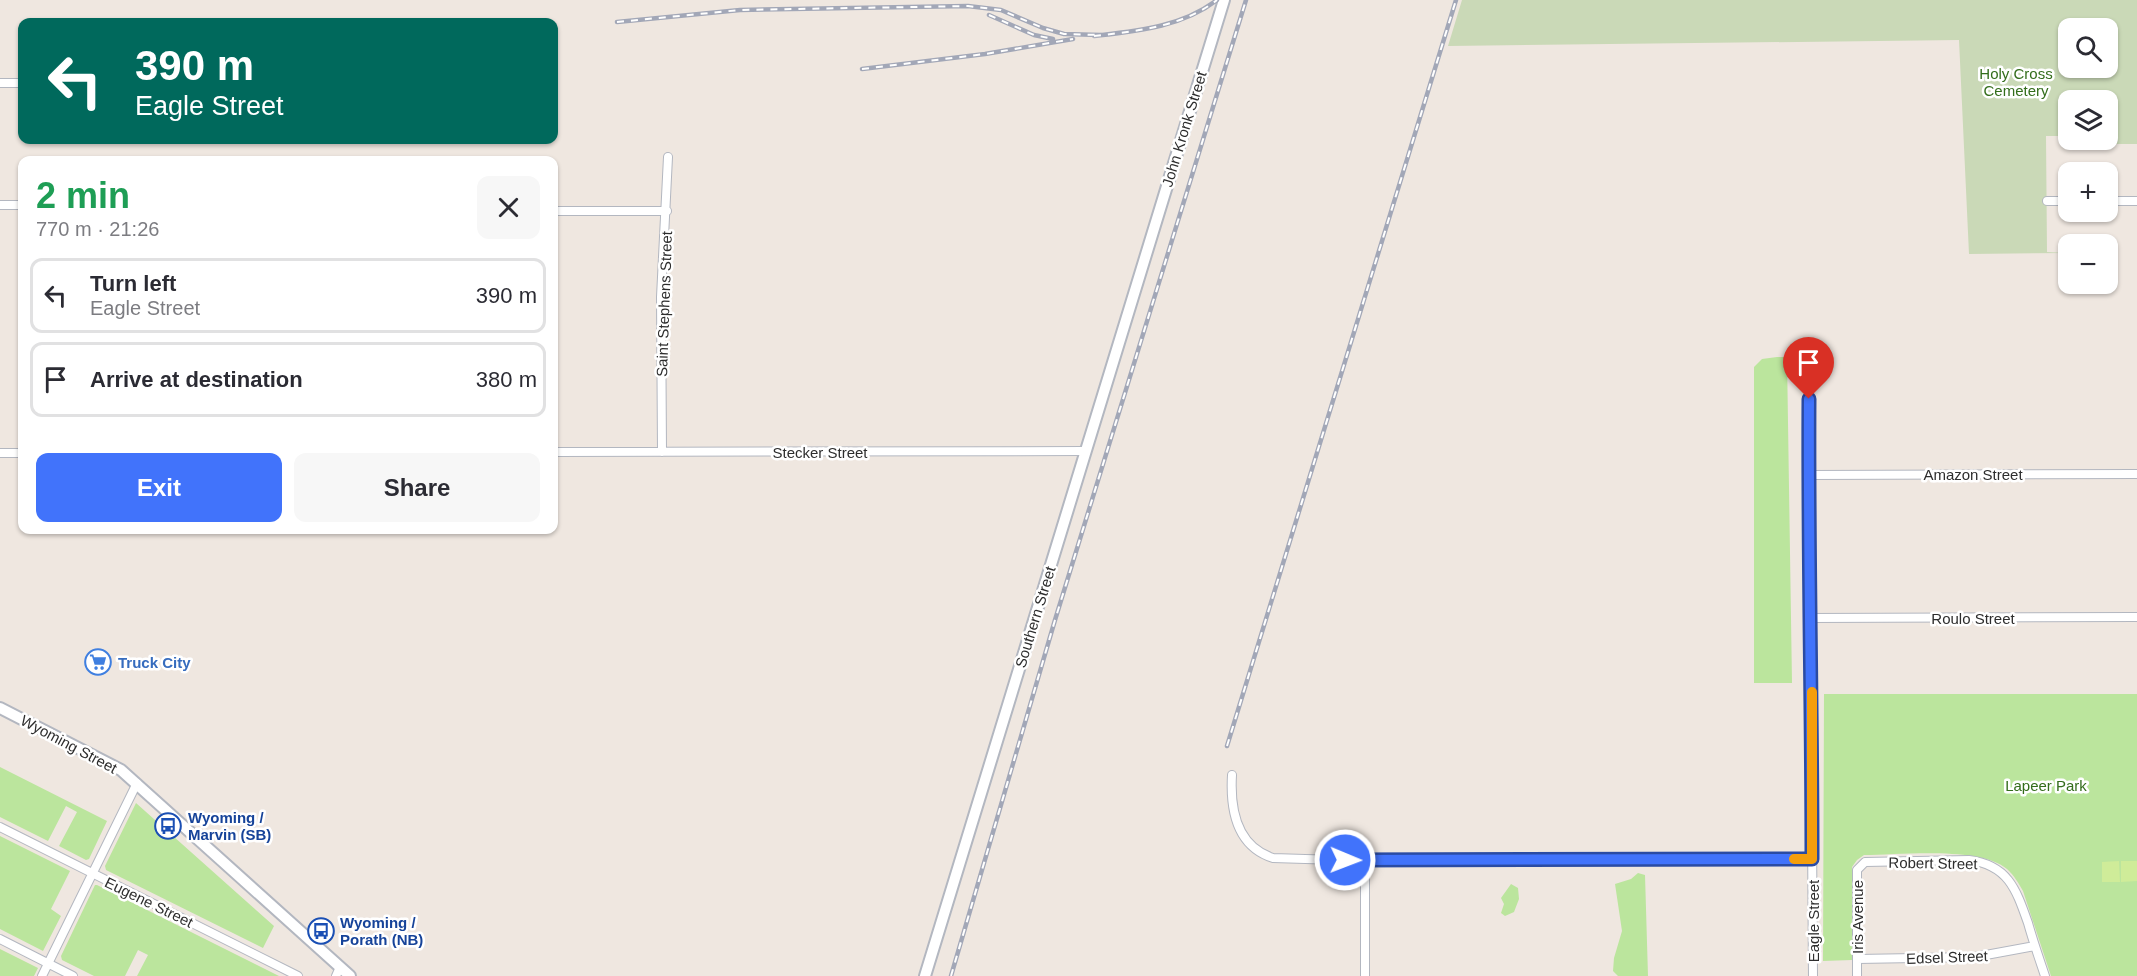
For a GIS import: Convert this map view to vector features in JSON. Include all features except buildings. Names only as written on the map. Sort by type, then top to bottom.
[{"type":"street","name":"John Kronk Street","points":[[1145,258],[1224,0]]},
{"type":"street","points":[[0,83],[18,83]]},
{"type":"street","name":"Saint Stephens Street","points":[[662,452],[661,297],[668,157]]},
{"type":"street","points":[[2047,201],[2058,201]]},
{"type":"street","points":[[2118,201],[2137,201]]},
{"type":"street","points":[[0,205],[18,205]]},
{"type":"street","points":[[558,210],[667,211]]},
{"type":"street","name":"Southern Street","points":[[925,976],[1145,258]]},
{"type":"street","name":"Eagle Street","points":[[1809,399],[1812,976]]},
{"type":"street","name":"Stecker Street","points":[[558,452],[1086,451]]},
{"type":"street","points":[[0,453],[18,453]]},
{"type":"street","name":"Amazon Street","points":[[1809,475],[2137,474]]},
{"type":"street","name":"Roulo Street","points":[[1809,618],[2137,617]]},
{"type":"street","name":"Wyoming Street","points":[[0,708],[106,761],[137,783],[338,972],[350,976]]},
{"type":"street","points":[[1232,775],[1231,802],[1234,819],[1242,833],[1261,853],[1284,860],[1812,859]]},
{"type":"street","points":[[42,976],[137,783]]},
{"type":"street","name":"Eugene Street","points":[[0,827],[298,976]]},
{"type":"street","name":"Robert Street","points":[[1865,862],[1968,860],[1999,870],[2018,894],[2035,946]]},
{"type":"street","points":[[1365,861],[1365,976]]},
{"type":"street","name":"Iris Avenue","points":[[1857,976],[1857,870],[1865,862]]},
{"type":"street","points":[[0,939],[73,976]]},
{"type":"street","points":[[2035,946],[2045,976]]},
{"type":"street","name":"Edsel Street","points":[[1857,959],[1975,957],[2035,946]]},
{"type":"green space","name":"Holy Cross Cemetery","points":[[1462,0],[2137,0],[2137,144],[2118,144],[2118,90],[2058,90],[2058,136],[2046,136],[2047,252],[2058,253],[1969,254],[1959,40],[1448,46]]},
{"type":"green space","points":[[1787,357],[1792,683],[1754,683],[1754,367],[1762,359]]},
{"type":"green space","name":"Lapeer Park","points":[[1824,694],[2137,694],[2137,976],[2051,976],[2023,891],[2010,871],[1994,862],[1978,857],[1939,853],[1864,855],[1857,860],[1852,867],[1852,960],[1823,961]]},
{"type":"green space","points":[[0,767],[107,821],[89,859],[86,860],[59,846],[77,812],[66,806],[48,841],[0,817]]},
{"type":"green space","points":[[136,803],[274,926],[263,948],[106,870],[105,866]]},
{"type":"green space","points":[[0,836],[70,871],[51,909],[61,916],[43,951],[0,929]]},
{"type":"green space","points":[[2119,861],[2120,882],[2102,882],[2102,862]]},
{"type":"green space","points":[[2121,861],[2137,861],[2137,881],[2121,882]]},
{"type":"green space","points":[[1638,873],[1645,875],[1648,976],[1618,976],[1613,971],[1614,958],[1622,931],[1615,884],[1631,879]]},
{"type":"green space","points":[[1511,884],[1518,888],[1519,899],[1514,912],[1505,916],[1501,913],[1504,904],[1501,898]]},
{"type":"green space","points":[[95,885],[279,976],[137,976],[148,955],[138,950],[125,976],[94,976],[62,960],[61,956]]},
{"type":"green space","points":[[0,949],[38,968],[34,976],[0,976]]},
{"type":"railway","points":[[1094,36],[1143,30],[1174,22],[1217,0]]},
{"type":"railway","points":[[951,976],[1055,620],[1246,0]]},
{"type":"railway","points":[[1227,746],[1456,0]]},
{"type":"railway","points":[[617,22],[740,10],[968,6],[1001,10],[1043,28],[1064,34],[1101,35]]},
{"type":"railway","points":[[989,15],[1034,35],[1053,39]]},
{"type":"railway","points":[[862,69],[985,54],[1073,39]]},
{"type":"slow traffic","points":[[1794,859],[1812,859],[1812,692]]},
{"type":"place","name":"Truck City","points":[[98,662]]},
{"type":"place","name":"Wyoming / Marvin (SB)","points":[[168,826]]},
{"type":"place","name":"Wyoming / Porath (NB)","points":[[321,931]]},
{"type":"route","points":[[1345,860],[1402,862],[1812,859],[1809,399]]}]
